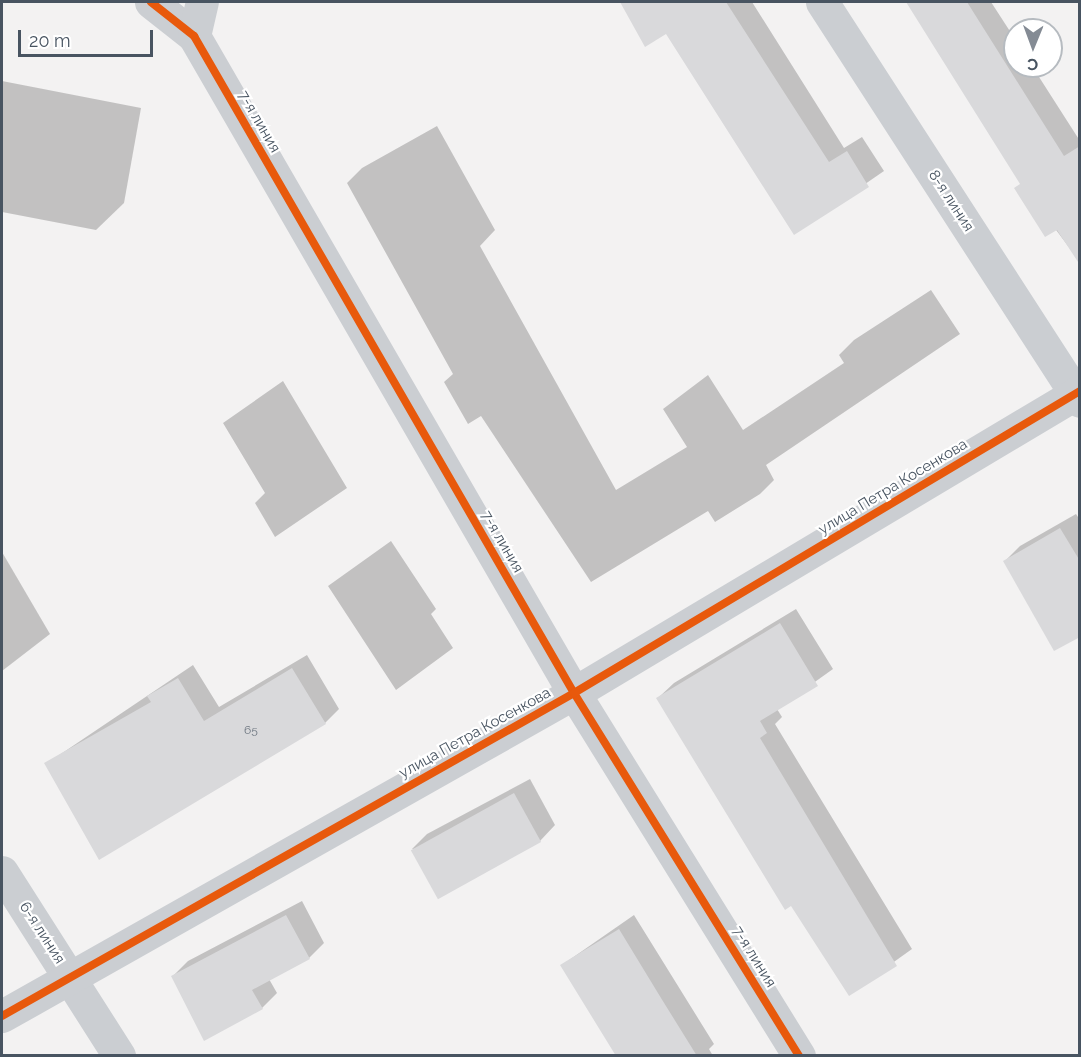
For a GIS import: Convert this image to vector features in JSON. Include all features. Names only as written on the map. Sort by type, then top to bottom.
[{"type":"street","points":[[151,2],[194,36],[202,2]]},
{"type":"street","name":"8-я линия","points":[[822,2],[1078,395]]},
{"type":"street","name":"7-я линия","points":[[194,36],[574,693],[800,1056]]},
{"type":"street","name":"улица Петра Косенкова","points":[[2,1016],[574,693],[1078,395]]},
{"type":"street","name":"6-я линия","points":[[2,872],[119,1056]]},
{"type":"building","points":[[620,2],[726,2],[829,162],[847,151],[869,187],[794,235],[666,34],[645,47]]},
{"type":"building","points":[[906,2],[967,2],[1003,59],[1003,78],[1015,78],[1064,156],[1080,146],[1080,265],[1057,230],[1045,237],[1014,188],[1020,184]]},
{"type":"building","points":[[1060,528],[1080,561],[1080,637],[1054,651],[1003,561]]},
{"type":"building","points":[[780,623],[818,686],[760,721],[767,733],[760,738],[897,966],[849,996],[791,906],[785,910],[656,698]]},
{"type":"building","points":[[292,668],[326,724],[99,860],[44,763],[151,702],[147,696],[178,678],[204,721]]},
{"type":"building","points":[[514,793],[541,842],[438,899],[411,850]]},
{"type":"building","points":[[286,915],[310,959],[252,990],[263,1009],[204,1041],[171,976]]},
{"type":"building","points":[[619,929],[697,1056],[616,1056],[560,965]]},
{"type":"cycle path","points":[[151,2],[194,36],[574,693],[799,1056]]},
{"type":"cycle path","points":[[2,1016],[574,693],[1080,391]]}]
